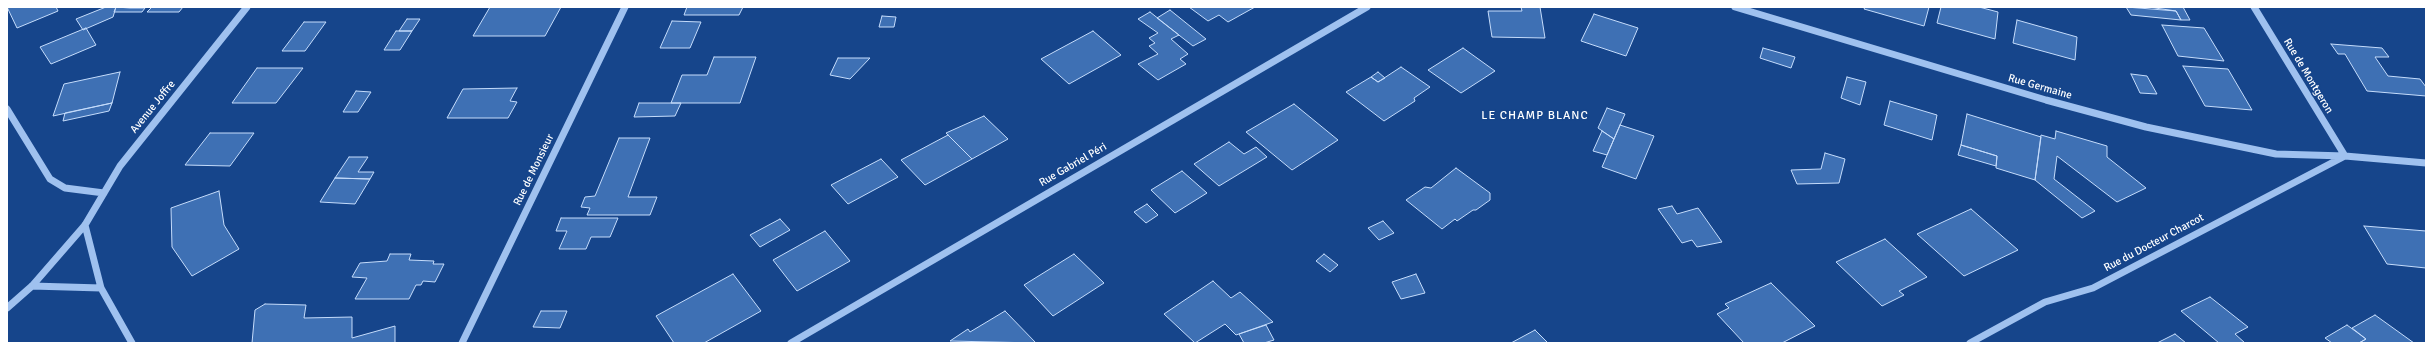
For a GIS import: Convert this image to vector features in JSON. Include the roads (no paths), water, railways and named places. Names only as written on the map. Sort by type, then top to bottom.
[{"type":"street","name":"Avenue Joffre","points":[[7,308],[32,286],[85,225],[120,166],[247,7]]},
{"type":"street","name":"Rue de Monsieur","points":[[462,343],[625,7]]},
{"type":"street","name":"Rue Gabriel Péri","points":[[791,343],[1367,7]]},
{"type":"street","name":"Rue Germaine","points":[[1736,7],[2111,118],[2276,154],[2345,156],[2426,163]]},
{"type":"street","name":"Rue de Montgeron","points":[[2254,7],[2345,156]]},
{"type":"street","points":[[7,108],[50,179],[65,188],[104,193]]},
{"type":"street","name":"Rue du Docteur Charcot","points":[[1970,343],[2045,302],[2093,288],[2345,156]]},
{"type":"street","points":[[85,225],[101,288],[132,343]]},
{"type":"street","points":[[32,286],[101,288]]},
{"type":"district","name":"LE CHAMP BLANC","points":[[1535,116]]}]
